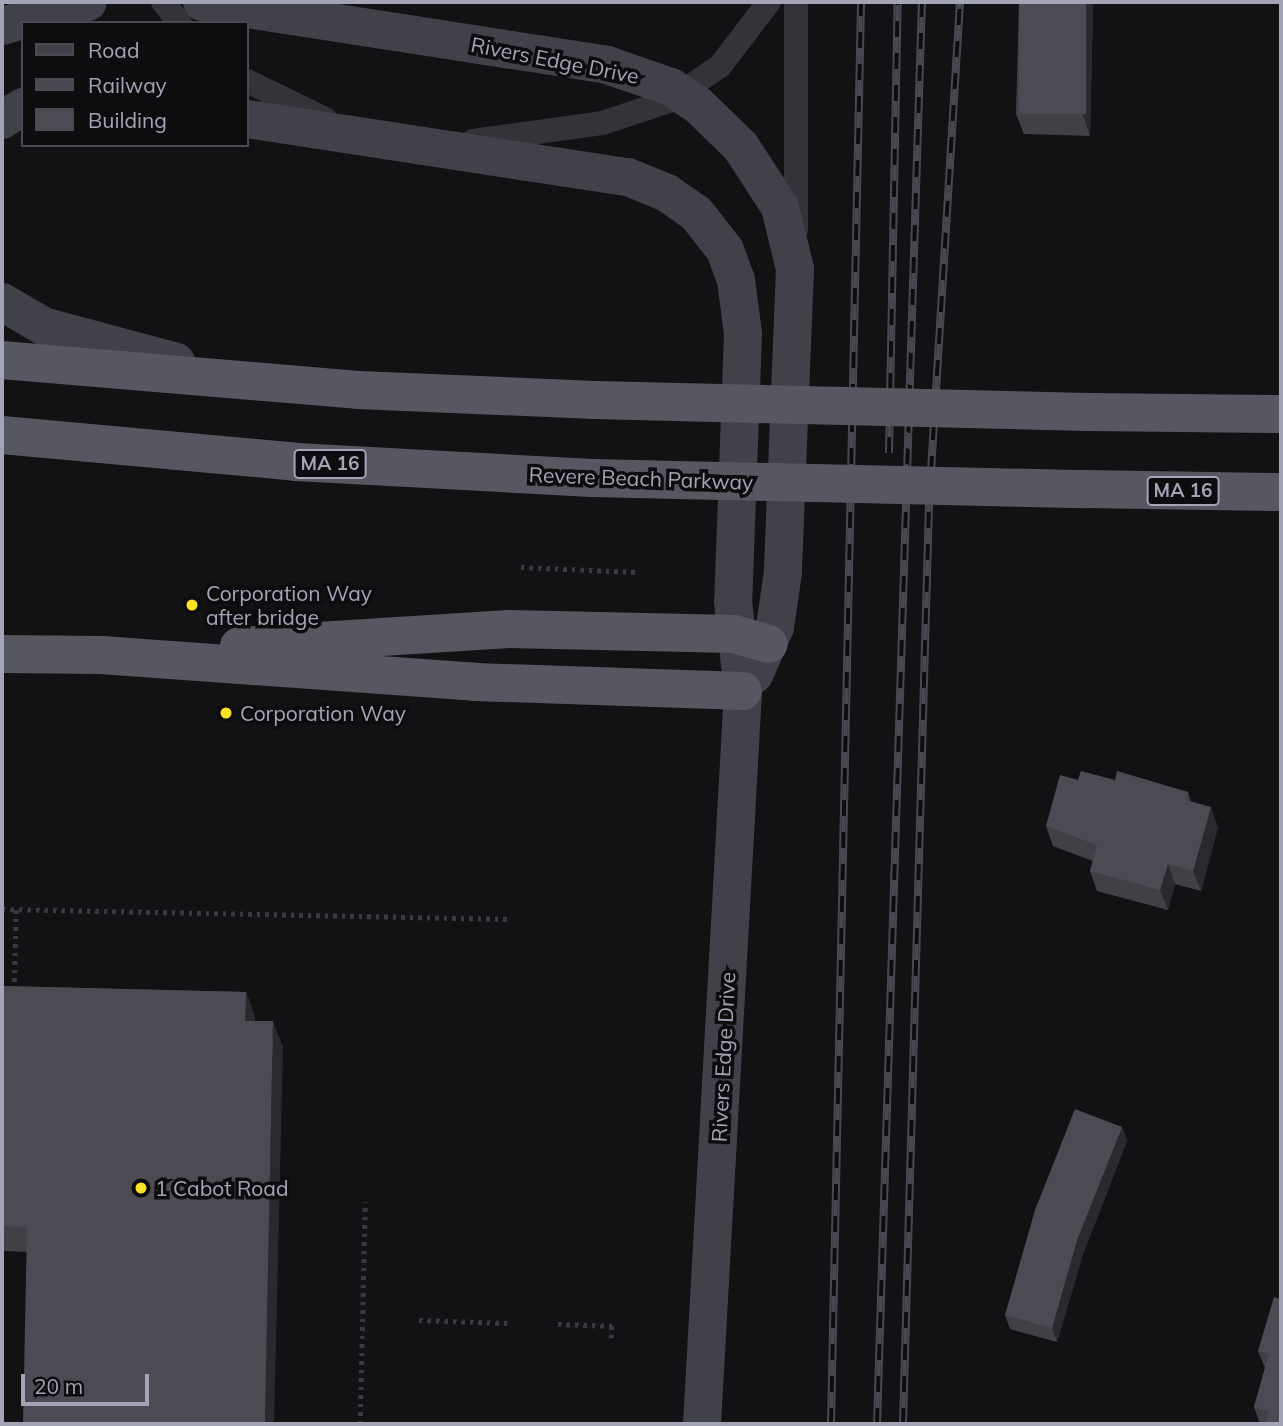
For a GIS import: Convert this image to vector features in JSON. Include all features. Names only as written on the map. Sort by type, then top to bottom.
[{"type":"highway","points":[[2,360],[358,390],[595,400],[1281,414]]},
{"type":"highway","name":"Revere Beach Parkway","points":[[2,435],[349,466],[592,478],[1281,492]]},
{"type":"highway","points":[[2,443],[68,442]]},
{"type":"highway","points":[[101,655],[477,629],[751,639]]},
{"type":"highway","points":[[2,653],[101,655],[475,682],[743,691]]},
{"type":"main road","points":[[2,26],[88,2]]},
{"type":"main road","name":"Rivers Edge Drive","points":[[202,2],[607,65],[651,78],[682,94],[727,132],[773,192],[790,236],[795,269],[783,572],[751,639]]},
{"type":"main road","points":[[2,120],[21,108]]},
{"type":"main road","name":"Rivers Edge Drive","points":[[248,119],[628,177],[682,202],[717,238],[736,279],[742,315],[751,639],[743,691],[702,1424]]},
{"type":"main road","points":[[2,302],[43,326],[118,349],[358,390]]},
{"type":"lane","points":[[163,2],[178,21]]},
{"type":"lane","points":[[248,81],[324,119],[411,143],[502,139],[602,123],[682,94],[720,66],[769,2]]},
{"type":"lane","points":[[795,269],[796,2]]},
{"type":"path","points":[[521,567],[636,572]]},
{"type":"path","points":[[2,909],[510,919]]},
{"type":"path","points":[[14,999],[16,909]]},
{"type":"path","points":[[360,1424],[365,1202]]},
{"type":"path","points":[[419,1320],[508,1323]]},
{"type":"path","points":[[558,1324],[612,1326],[611,1343]]},
{"type":"building","points":[[1019,2],[1086,2],[1086,114],[1019,114]]},
{"type":"building","points":[[1081,771],[1115,780],[1117,771],[1188,792],[1186,800],[1211,807],[1193,871],[1168,864],[1160,890],[1090,871],[1097,845],[1046,826],[1060,775],[1078,780]]},
{"type":"building","name":"1 Cabot Road","points":[[2,986],[246,992],[245,1021],[273,1021],[265,1424],[23,1424],[27,1227],[2,1226]]},
{"type":"building","points":[[1075,1109],[1122,1127],[1077,1240],[1052,1328],[1005,1315],[1035,1210]]},
{"type":"building","points":[[1274,1297],[1281,1299],[1281,1424],[1266,1424],[1269,1411],[1254,1407],[1269,1354],[1258,1351]]},
{"type":"railway","points":[[831,1424],[861,2]]},
{"type":"railway","points":[[889,453],[898,2]]},
{"type":"railway","points":[[877,1424],[922,2]]},
{"type":"railway","points":[[903,1424],[929,504],[960,2]]},
{"type":"place","name":"Corporation Way after bridge","points":[[192,605]]},
{"type":"place","name":"Corporation Way","points":[[226,713]]},
{"type":"place","name":"1 Cabot Road","points":[[141,1188]]}]
